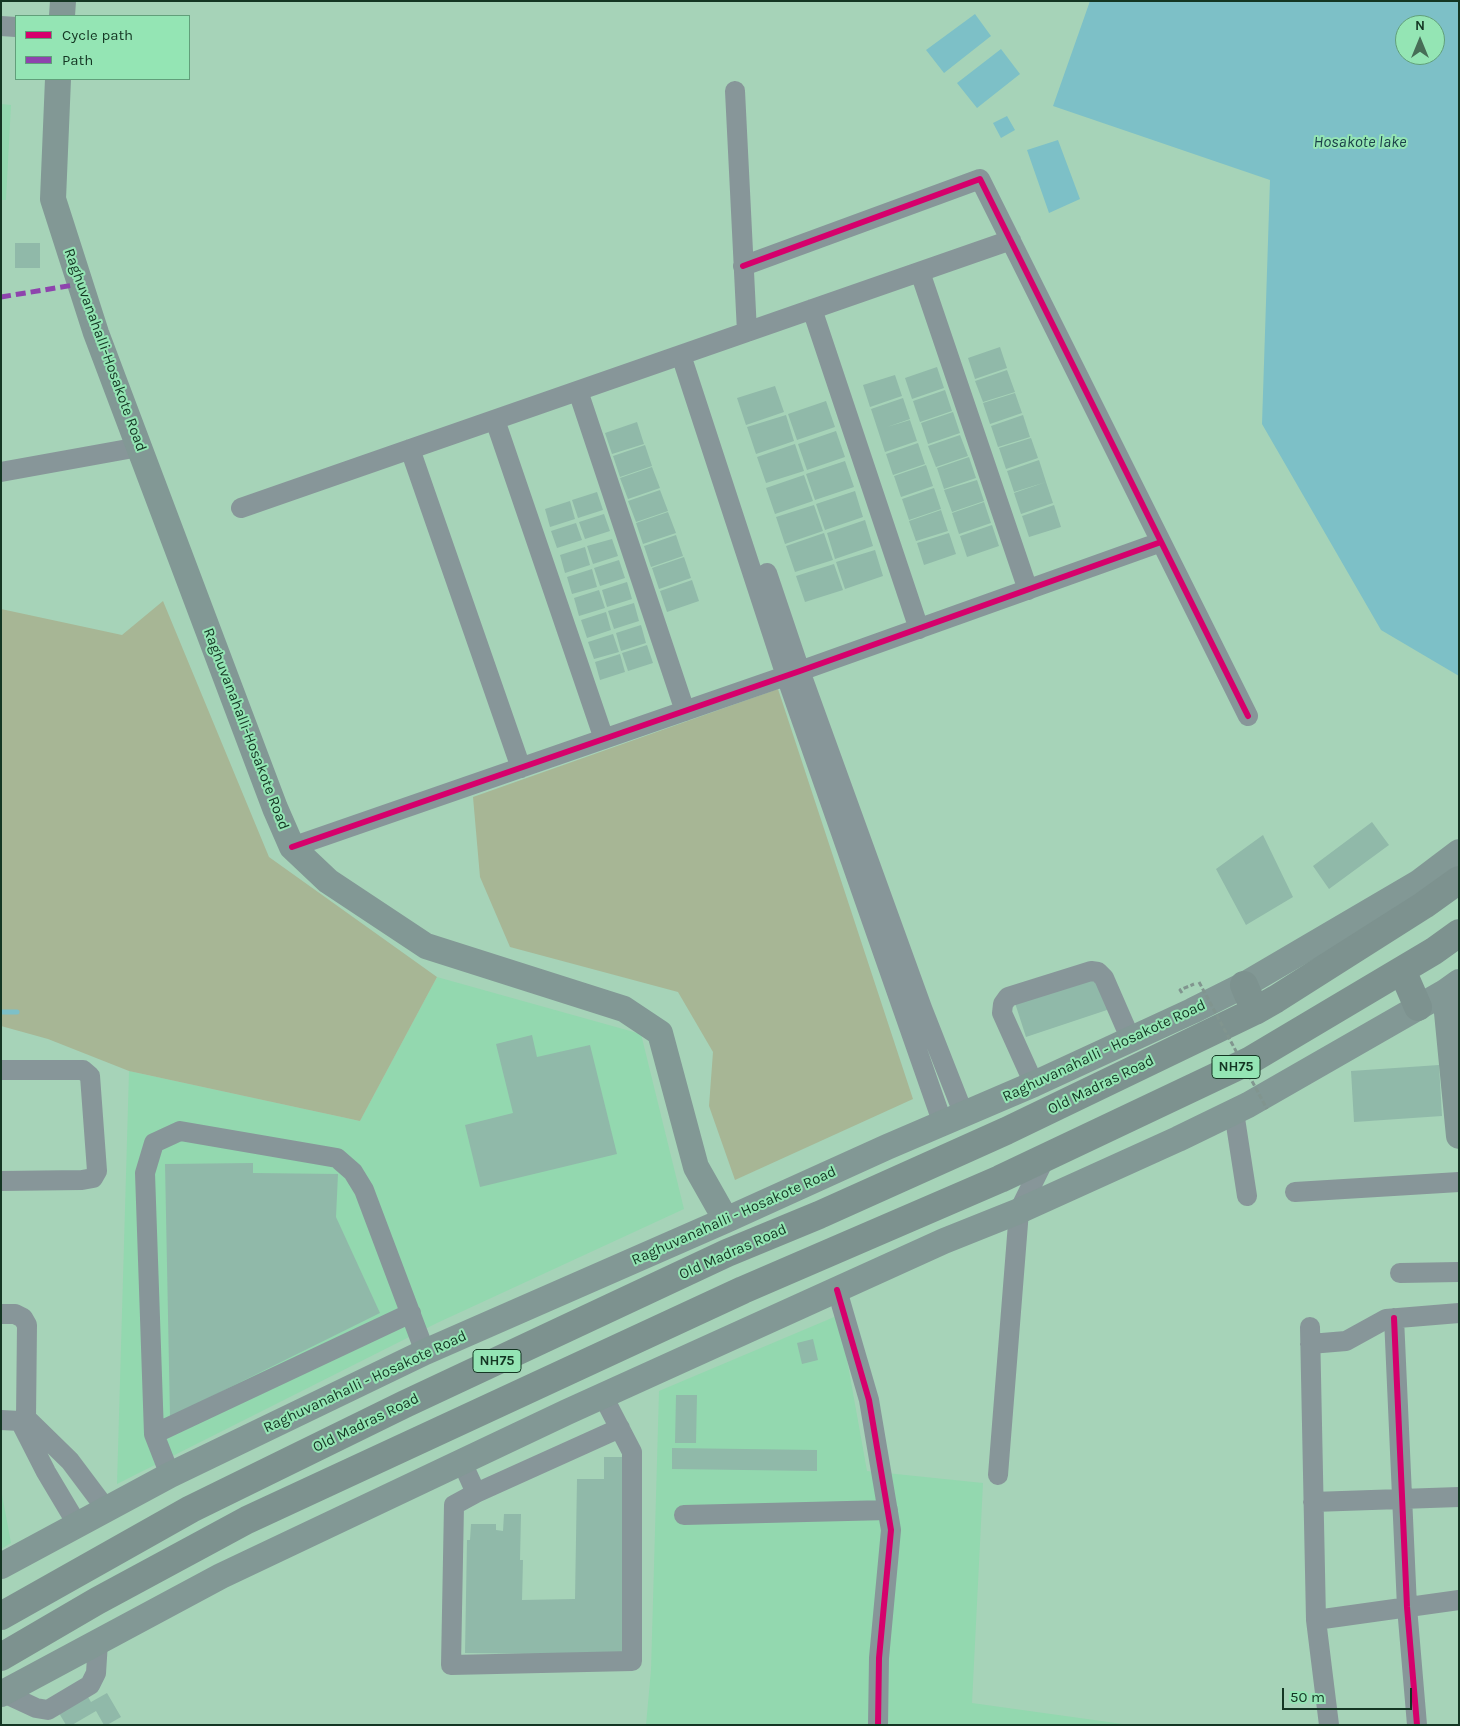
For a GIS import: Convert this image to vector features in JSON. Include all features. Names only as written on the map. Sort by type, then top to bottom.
[{"type":"highway","name":"Old Madras Road","points":[[1,1616],[191,1509],[388,1412],[727,1253],[819,1215],[1006,1131],[1255,1011],[1392,926],[1459,880]]},
{"type":"highway","name":"NH75","points":[[1,1657],[96,1601],[247,1520],[743,1290],[1000,1179],[1249,1061],[1434,951],[1459,933]]},
{"type":"highway","points":[[1402,970],[1418,1008]]},
{"type":"highway","points":[[1244,985],[1255,1011]]},
{"type":"main road","points":[[62,1],[62,15]]},
{"type":"main road","name":"Raghuvanahalli-Hosakote Road","points":[[58,80],[53,199],[96,333],[274,808],[292,847],[328,881],[426,946],[624,1009],[660,1033],[696,1167],[726,1220]]},
{"type":"main road","name":"Raghuvanahalli - Hosakote Road","points":[[1,1566],[170,1475],[425,1352],[887,1147],[1034,1084],[1131,1040],[1244,985],[1418,883],[1459,852]]},
{"type":"main road","points":[[2,1693],[221,1576],[602,1396],[944,1241],[1020,1211],[1178,1140],[1234,1112],[1452,987],[1459,1136]]},
{"type":"street","points":[[1,26],[15,27]]},
{"type":"street","points":[[735,91],[747,332]]},
{"type":"street","points":[[744,266],[980,179],[1248,716]]},
{"type":"street","points":[[241,508],[1011,240]]},
{"type":"street","points":[[920,272],[1028,590]]},
{"type":"street","points":[[812,310],[919,629]]},
{"type":"street","points":[[686,353],[793,673],[954,1119]]},
{"type":"street","points":[[578,391],[685,711]]},
{"type":"street","points":[[495,420],[604,739]]},
{"type":"street","points":[[1,472],[139,447]]},
{"type":"street","points":[[410,449],[521,768]]},
{"type":"street","points":[[292,847],[919,629],[1161,542]]},
{"type":"street","points":[[1034,1084],[1002,1013],[1003,1004],[1008,997],[1091,971],[1098,972],[1104,978],[1131,1040]]},
{"type":"street","points":[[1,1070],[82,1070],[90,1076],[96,1171],[93,1178],[82,1180],[1,1181]]},
{"type":"street","points":[[1234,1112],[1248,1196]]},
{"type":"street","points":[[170,1475],[154,1434],[144,1173],[154,1143],[180,1131],[337,1158],[353,1172],[364,1190],[425,1352]]},
{"type":"street","points":[[998,1475],[1020,1211],[1045,1158]]},
{"type":"street","points":[[1296,1192],[1459,1182]]},
{"type":"street","points":[[1400,1273],[1459,1272]]},
{"type":"street","points":[[837,1290],[869,1400],[891,1530],[879,1658],[878,1725]]},
{"type":"street","points":[[154,1434],[411,1313]]},
{"type":"street","points":[[1329,1725],[1316,1620],[1310,1336],[1346,1340],[1386,1319],[1459,1313]]},
{"type":"street","points":[[1,1314],[15,1314],[23,1318],[27,1325],[16,1419],[78,1524]]},
{"type":"street","points":[[1394,1318],[1407,1608],[1417,1725]]},
{"type":"street","points":[[602,1396],[620,1428],[632,1452],[632,1661],[451,1665],[454,1505],[476,1493],[620,1428]]},
{"type":"street","points":[[16,1419],[70,1461],[106,1509]]},
{"type":"street","points":[[462,1462],[476,1493]]},
{"type":"street","points":[[1313,1502],[1459,1497]]},
{"type":"street","points":[[684,1515],[888,1510]]},
{"type":"street","points":[[1316,1620],[1459,1600]]},
{"type":"street","points":[[2,1693],[36,1708],[48,1710],[90,1685],[96,1673],[98,1642]]},
{"type":"path","points":[[1180,990],[1200,982],[1267,1109]]},
{"type":"shaded area","points":[[1,104],[11,105],[6,200],[1,200]]},
{"type":"shaded area","points":[[163,601],[269,857],[437,977],[360,1121],[129,1071],[48,1039],[1,1026],[1,609],[122,635]]},
{"type":"shaded area","points":[[778,689],[913,1099],[735,1180],[709,1106],[713,1052],[678,992],[510,947],[480,877],[473,797]]},
{"type":"shaded area","points":[[437,977],[641,1034],[684,1209],[437,1323],[117,1484],[129,1071],[360,1121]]},
{"type":"shaded area","points":[[839,1315],[867,1471],[983,1483],[972,1703],[1130,1725],[646,1725],[651,1670],[659,1391]]},
{"type":"shaded area","points":[[1,1489],[11,1543],[1,1549]]},
{"type":"water","name":"Hosakote lake","points":[[1090,1],[1459,1],[1459,676],[1381,630],[1262,424],[1270,180],[1053,106]]},
{"type":"water","points":[[975,14],[991,36],[944,73],[926,50]]},
{"type":"water","points":[[1001,49],[1020,74],[977,108],[957,83]]},
{"type":"water","points":[[1007,116],[1015,130],[1001,138],[993,123]]},
{"type":"water","points":[[1058,140],[1080,199],[1049,213],[1027,150]]},
{"type":"building","points":[[15,243],[40,243],[40,268],[15,268]]},
{"type":"building","points":[[1000,347],[1007,368],[975,379],[968,358]]},
{"type":"building","points":[[937,367],[944,388],[912,399],[905,378]]},
{"type":"building","points":[[1007,370],[1015,392],[983,402],[975,381]]},
{"type":"building","points":[[895,375],[902,396],[870,407],[863,385]]},
{"type":"building","points":[[775,386],[784,412],[746,425],[737,398]]},
{"type":"building","points":[[945,390],[952,411],[920,422],[913,401]]},
{"type":"building","points":[[1015,393],[1022,413],[990,424],[983,403]]},
{"type":"building","points":[[903,398],[910,419],[887,427],[910,420],[917,441],[885,452],[871,409]]},
{"type":"building","points":[[826,401],[835,427],[797,440],[788,414]]},
{"type":"building","points":[[953,412],[960,433],[928,444],[921,423]]},
{"type":"building","points":[[786,415],[794,441],[756,454],[747,427]]},
{"type":"building","points":[[1023,415],[1030,437],[998,447],[991,426]]},
{"type":"building","points":[[637,422],[644,444],[612,454],[605,433]]},
{"type":"building","points":[[836,431],[845,457],[807,470],[798,444]]},
{"type":"building","points":[[960,435],[968,456],[936,467],[928,446]]},
{"type":"building","points":[[1031,438],[1038,458],[1006,469],[999,448]]},
{"type":"building","points":[[918,443],[925,464],[893,475],[886,454]]},
{"type":"building","points":[[795,444],[804,471],[766,483],[757,457]]},
{"type":"building","points":[[645,445],[652,466],[620,477],[613,456]]},
{"type":"building","points":[[969,457],[976,478],[944,489],[937,468]]},
{"type":"building","points":[[1039,460],[1046,482],[1014,492],[1007,471]]},
{"type":"building","points":[[845,461],[854,487],[815,500],[806,474]]},
{"type":"building","points":[[926,465],[933,486],[901,497],[894,476]]},
{"type":"building","points":[[652,467],[660,488],[628,499],[620,478]]},
{"type":"building","points":[[804,475],[813,501],[775,514],[766,488]]},
{"type":"building","points":[[977,480],[984,501],[952,512],[944,490]]},
{"type":"building","points":[[1046,482],[1053,503],[1021,514],[1014,493]]},
{"type":"building","points":[[934,488],[941,509],[909,520],[902,499]]},
{"type":"building","points":[[660,490],[668,511],[636,522],[628,501]]},
{"type":"building","points":[[855,491],[863,517],[825,530],[816,504]]},
{"type":"building","points":[[597,492],[603,510],[578,518],[572,500]]},
{"type":"building","points":[[570,501],[575,519],[550,527],[545,509]]},
{"type":"building","points":[[984,502],[991,523],[959,534],[952,513]]},
{"type":"building","points":[[814,505],[823,531],[785,544],[776,517]]},
{"type":"building","points":[[1054,505],[1061,527],[1029,537],[1022,516]]},
{"type":"building","points":[[941,510],[948,531],[916,541],[909,521]]},
{"type":"building","points":[[668,512],[676,533],[643,544],[636,523]]},
{"type":"building","points":[[604,514],[610,531],[585,539],[579,522]]},
{"type":"building","points":[[865,520],[873,546],[835,559],[827,533]]},
{"type":"building","points":[[576,523],[582,540],[557,548],[551,531]]},
{"type":"building","points":[[992,525],[999,546],[967,557],[960,536]]},
{"type":"building","points":[[824,533],[833,560],[795,572],[786,546]]},
{"type":"building","points":[[949,533],[956,554],[924,565],[917,543]]},
{"type":"building","points":[[676,535],[683,556],[651,567],[644,546]]},
{"type":"building","points":[[612,539],[618,556],[593,564],[587,546]]},
{"type":"building","points":[[585,547],[590,565],[565,573],[560,555]]},
{"type":"building","points":[[875,550],[883,576],[845,589],[836,562]]},
{"type":"building","points":[[684,557],[691,578],[659,589],[652,568]]},
{"type":"building","points":[[619,560],[625,578],[600,586],[594,568]]},
{"type":"building","points":[[834,564],[843,590],[805,602],[796,576]]},
{"type":"building","points":[[592,569],[597,587],[572,594],[567,577]]},
{"type":"building","points":[[692,580],[699,601],[667,612],[660,591]]},
{"type":"building","points":[[627,582],[632,599],[607,607],[602,590]]},
{"type":"building","points":[[599,590],[605,608],[579,616],[574,598]]},
{"type":"building","points":[[634,603],[639,621],[614,629],[608,611]]},
{"type":"building","points":[[606,612],[611,630],[587,638],[581,620]]},
{"type":"building","points":[[641,625],[646,643],[621,651],[616,633]]},
{"type":"building","points":[[613,634],[619,652],[594,659],[588,642]]},
{"type":"building","points":[[647,645],[653,663],[628,671],[622,653]]},
{"type":"building","points":[[620,654],[625,672],[600,680],[595,662]]},
{"type":"building","points":[[1372,822],[1389,845],[1329,889],[1313,866]]},
{"type":"building","points":[[1263,835],[1293,897],[1246,925],[1216,869]]},
{"type":"building","points":[[1099,975],[1110,1009],[1026,1037],[1015,1003]]},
{"type":"building","points":[[532,1035],[537,1057],[590,1045],[617,1154],[480,1187],[465,1125],[513,1113],[496,1044]]},
{"type":"building","points":[[1439,1065],[1442,1116],[1354,1122],[1351,1071]]},
{"type":"building","points":[[253,1163],[253,1173],[338,1174],[336,1217],[380,1313],[170,1417],[165,1164]]},
{"type":"building","points":[[813,1339],[818,1360],[802,1364],[797,1343]]},
{"type":"building","points":[[676,1395],[697,1395],[696,1443],[675,1443]]},
{"type":"building","points":[[672,1448],[817,1450],[817,1471],[672,1469]]},
{"type":"building","points":[[604,1457],[630,1457],[628,1655],[465,1653],[467,1540],[470,1540],[471,1524],[496,1524],[496,1530],[503,1531],[504,1514],[521,1514],[520,1560],[523,1560],[522,1600],[575,1599],[577,1479],[604,1479]]},
{"type":"building","points":[[85,1692],[91,1702],[107,1693],[121,1717],[104,1725],[96,1711],[72,1725],[66,1725],[56,1708]]},
{"type":"waterway","points":[[1,1012],[17,1012]]},
{"type":"marked path","points":[[1,297],[80,284]]},
{"type":"cycle path","points":[[743,266],[980,179],[1248,716]]},
{"type":"cycle path","points":[[292,847],[800,671],[1161,542]]},
{"type":"cycle path","points":[[837,1290],[869,1400],[891,1530],[879,1658],[878,1725]]},
{"type":"cycle path","points":[[1394,1318],[1407,1607],[1417,1725]]}]
